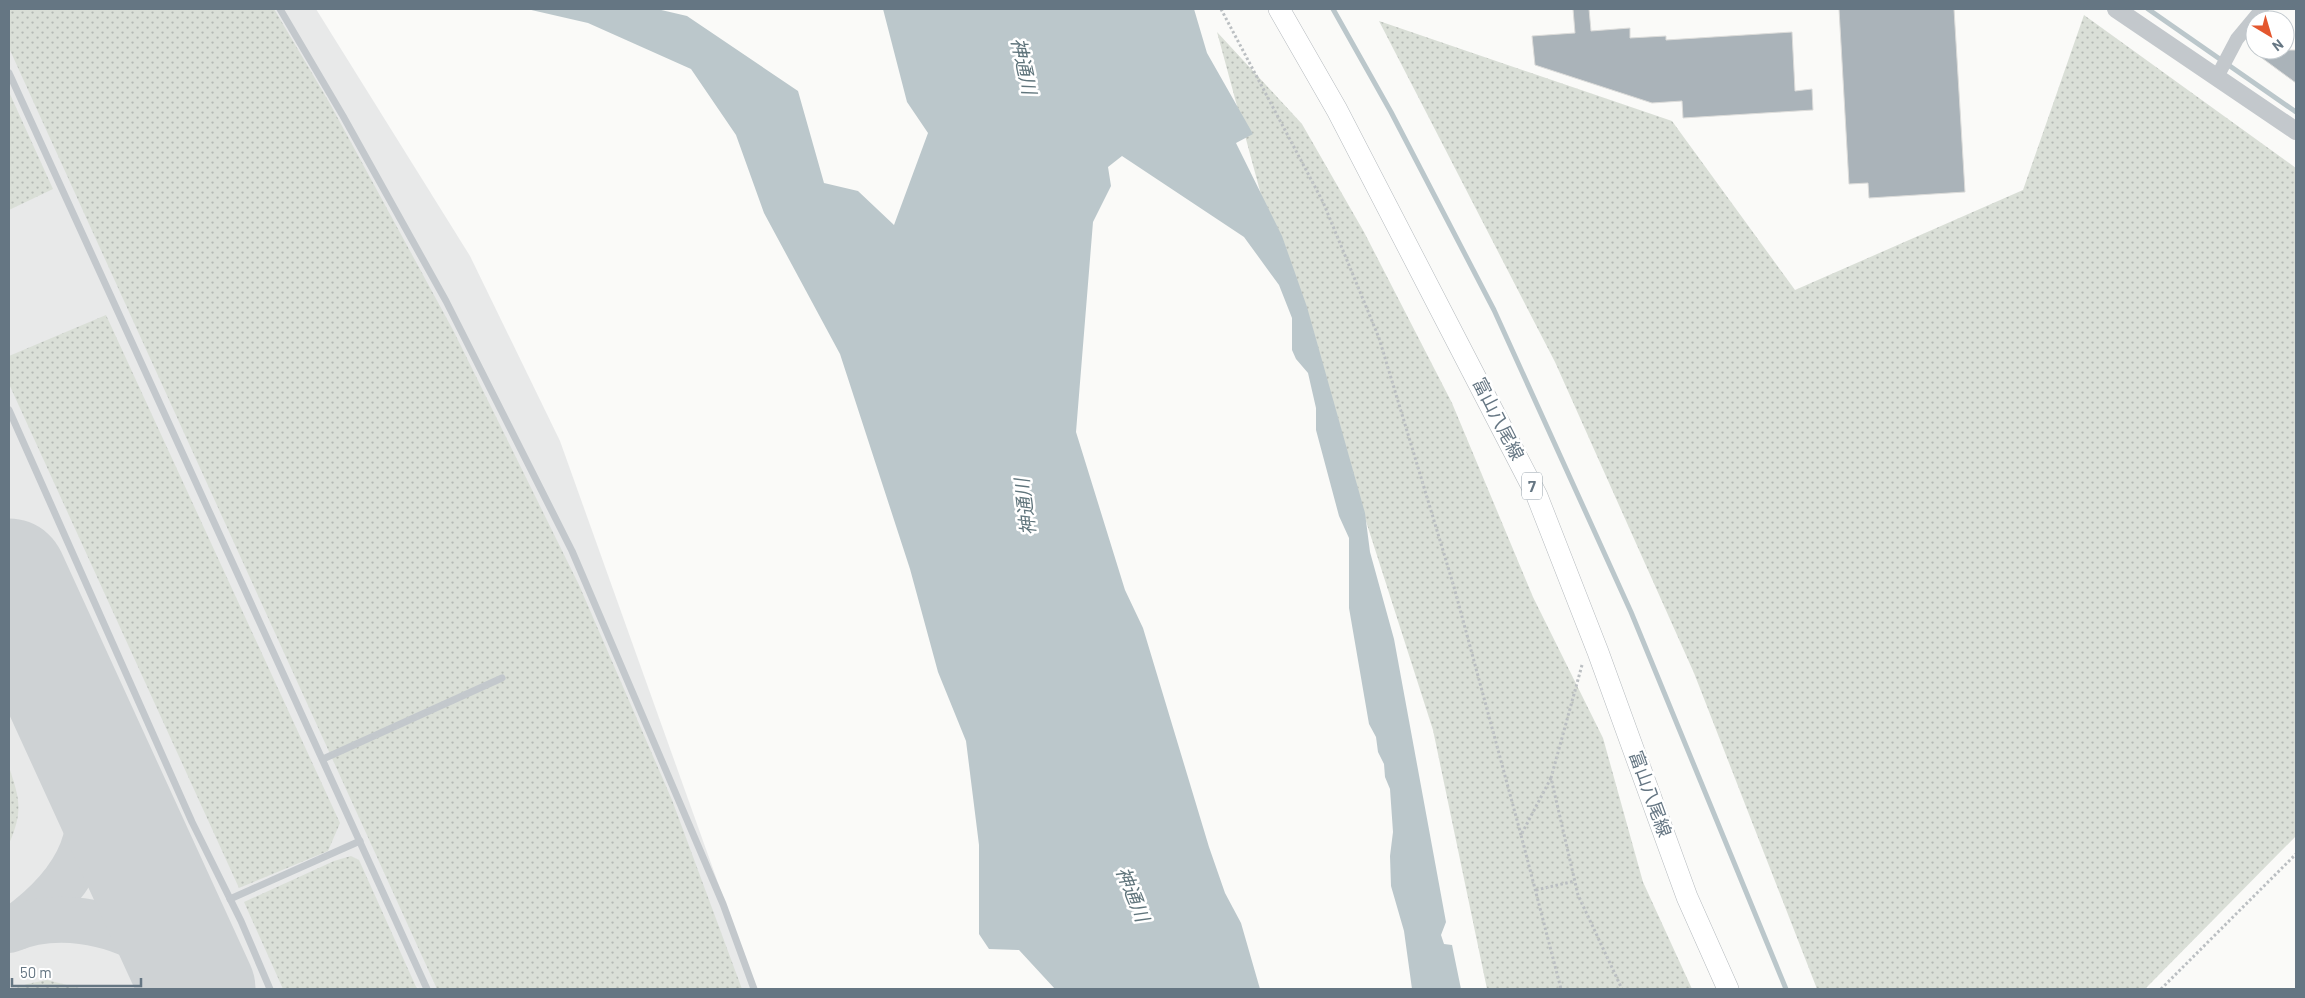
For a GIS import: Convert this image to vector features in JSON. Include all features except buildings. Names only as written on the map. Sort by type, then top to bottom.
[{"type":"main road","name":"富山八尾線","points":[[1279,9],[1342,119],[1537,496],[1598,652],[1687,898],[1728,989]]},
{"type":"street","points":[[2116,9],[2296,131]]},
{"type":"street","points":[[2217,77],[2237,39],[2262,9]]},
{"type":"lane","points":[[280,9],[343,116],[446,301],[572,551],[723,904],[754,989]]},
{"type":"lane","points":[[9,73],[427,989]]},
{"type":"lane","points":[[9,410],[122,667],[270,989]]},
{"type":"lane","points":[[322,759],[502,678]]},
{"type":"lane","points":[[230,899],[360,841]]},
{"type":"path","points":[[1222,9],[1323,202],[1379,338],[1454,588],[1561,989]]},
{"type":"path","points":[[1521,835],[1552,778],[1582,665],[1598,652]]},
{"type":"path","points":[[1552,778],[1578,895],[1622,989]]},
{"type":"path","points":[[2161,989],[2296,854]]},
{"type":"path","points":[[1536,890],[1575,882]]},
{"type":"shaded area","points":[[9,9],[316,9],[470,256],[560,441],[756,989],[9,989]]},
{"type":"shaded area","points":[[9,9],[274,9],[329,102],[453,330],[579,585],[672,800],[742,989],[437,989],[9,48]]},
{"type":"shaded area","points":[[2084,15],[2296,168],[2296,836],[2145,989],[1817,989],[1694,673],[1555,362],[1379,21],[1672,121],[1795,290],[2023,190]]},
{"type":"shaded area","points":[[1217,32],[1302,124],[1364,232],[1452,403],[1533,597],[1603,738],[1643,882],[1692,989],[1487,989],[1433,730],[1260,191]]},
{"type":"shaded area","points":[[9,92],[53,189],[9,210]]},
{"type":"shaded area","points":[[106,315],[340,823],[328,851],[239,888],[9,384],[9,356]]},
{"type":"shaded area","points":[[9,767],[18,797],[18,814],[9,844]]},
{"type":"shaded area","points":[[351,856],[359,860],[417,989],[283,989],[244,902],[334,861]]},
{"type":"shaded area","points":[[47,980],[83,989],[14,989]]},
{"type":"water","name":"神通川","points":[[527,9],[657,9],[687,16],[798,91],[824,183],[858,191],[894,225],[928,133],[907,102],[883,9],[1194,9],[1207,53],[1253,134],[1236,143],[1282,236],[1307,307],[1365,513],[1370,552],[1394,639],[1446,922],[1441,935],[1444,944],[1452,945],[1461,989],[1412,989],[1404,931],[1391,886],[1390,856],[1393,832],[1390,789],[1385,777],[1384,764],[1378,752],[1376,737],[1369,724],[1349,608],[1349,538],[1339,516],[1316,430],[1316,408],[1308,373],[1296,359],[1292,350],[1292,318],[1279,285],[1244,237],[1122,156],[1108,167],[1111,186],[1093,222],[1076,432],[1125,590],[1143,628],[1209,847],[1225,893],[1241,923],[1260,989],[1055,989],[1019,950],[989,949],[979,934],[979,845],[966,741],[938,672],[910,569],[840,354],[764,213],[736,135],[691,69],[588,23]]},
{"type":"waterway","points":[[1333,9],[1391,112],[1494,310],[1631,612],[1786,989]]},
{"type":"waterway","points":[[2148,9],[2296,112]]},
{"type":"taxiway","points":[[9,623],[20,631],[58,684]]},
{"type":"taxiway","points":[[17,927],[40,909],[58,890],[72,871],[82,851],[88,829],[91,805],[88,750]]},
{"type":"taxiway","points":[[9,930],[26,924],[63,920],[82,921],[119,930],[136,937],[158,950],[175,966],[194,989]]},
{"type":"runway","points":[[9,576],[198,989]]}]
